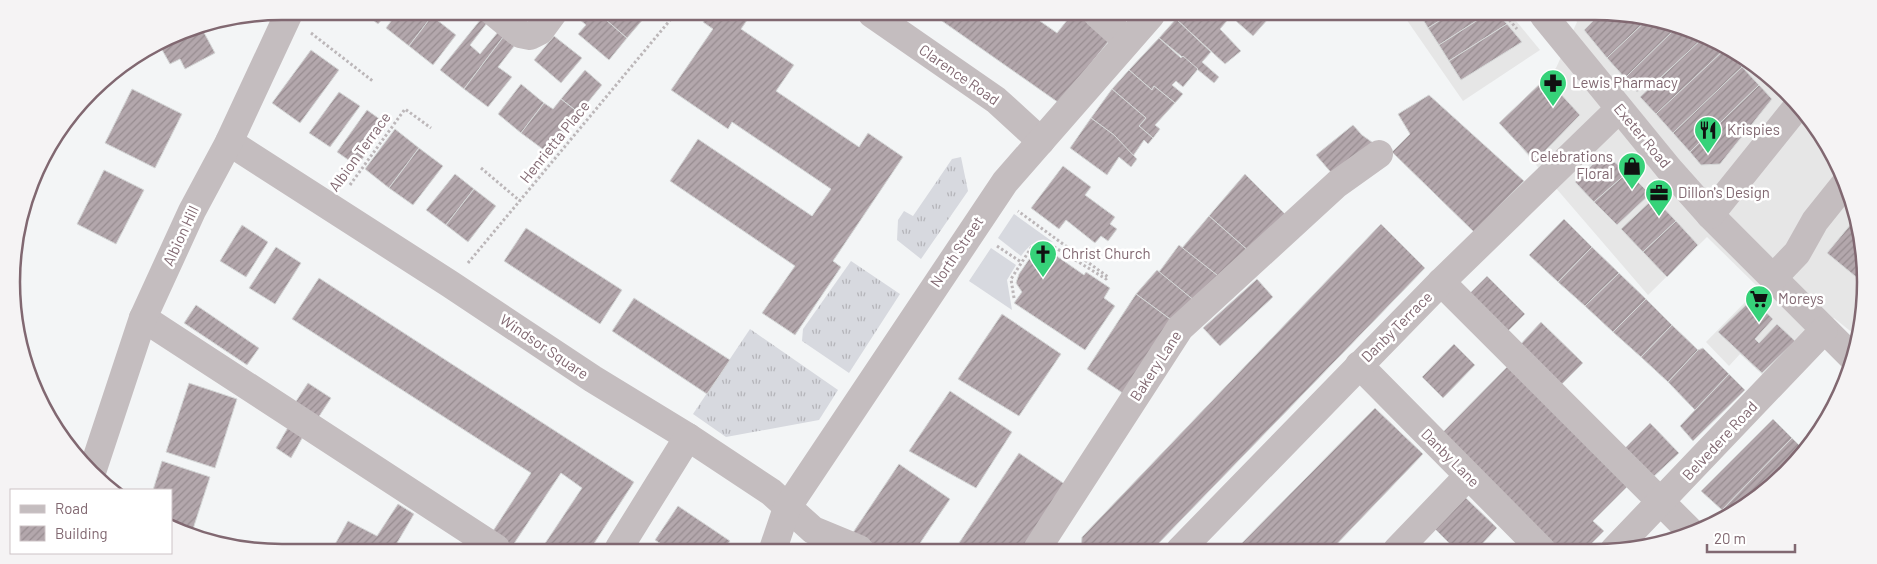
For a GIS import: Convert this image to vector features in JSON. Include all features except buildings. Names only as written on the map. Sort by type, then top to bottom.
[{"type":"street","name":"Albion Hill","points":[[95,465],[144,318],[192,211],[229,142],[286,20]]},
{"type":"street","points":[[503,20],[520,34],[530,36],[540,31],[548,20]]},
{"type":"street","name":"Clarence Road","points":[[881,20],[996,100],[1041,141]]},
{"type":"street","points":[[1104,20],[1126,40]]},
{"type":"street","name":"North Street","points":[[775,544],[787,508],[996,194],[1126,40],[1146,20]]},
{"type":"street","name":"Exeter Road","points":[[1547,20],[1619,109],[1710,215],[1847,352]]},
{"type":"street","name":"Danby Terrace","points":[[1186,544],[1359,365],[1619,109]]},
{"type":"street","points":[[1710,215],[1794,111]]},
{"type":"street","name":"Windsor Square","points":[[229,142],[332,210],[450,284],[593,380],[688,437],[771,492],[813,530],[847,544]]},
{"type":"street","name":"Bakery Lane","points":[[1040,544],[1180,328],[1337,184],[1379,154]]},
{"type":"street","points":[[1773,278],[1797,253],[1815,221],[1840,190]]},
{"type":"street","points":[[1442,282],[1686,527]]},
{"type":"street","points":[[144,318],[490,544]]},
{"type":"street","name":"Belvedere Road","points":[[1621,542],[1824,330]]},
{"type":"street","name":"Danby Lane","points":[[1359,365],[1536,544]]},
{"type":"street","points":[[621,544],[688,437]]},
{"type":"street","points":[[1403,544],[1468,476]]},
{"type":"path","points":[[296,20],[374,82]]},
{"type":"path","name":"Henrietta Place","points":[[450,284],[670,20]]},
{"type":"path","name":"Albion Terrace","points":[[332,210],[406,109],[431,128]]},
{"type":"path","points":[[481,168],[520,201]]},
{"type":"path","points":[[1014,298],[1011,279],[1031,248],[1039,245],[1051,245],[1088,270],[1106,279],[1108,277],[1017,210]]},
{"type":"path","points":[[994,244],[1021,262]]},
{"type":"shaded area","points":[[1407,20],[1515,20],[1540,50],[1463,101]]},
{"type":"shaded area","points":[[1576,20],[1629,22],[1663,29],[1695,40],[1741,64],[1768,85],[1792,109],[1813,136],[1830,166],[1848,214],[1855,248],[1857,282],[1852,332],[1834,318],[1767,379],[1740,354],[1729,366],[1706,342],[1759,288],[1707,237],[1648,295],[1500,123],[1556,68],[1577,22]]},
{"type":"green space","points":[[961,157],[968,191],[921,259],[897,240],[898,220],[904,211],[913,216],[952,159]]},
{"type":"green space","points":[[1014,214],[1053,242],[1043,241],[1035,243],[1021,256],[998,238]]},
{"type":"green space","points":[[991,248],[1016,265],[1007,280],[1012,310],[969,281]]},
{"type":"green space","points":[[851,261],[900,294],[849,373],[802,341],[803,329]]},
{"type":"green space","points":[[750,329],[838,390],[819,420],[726,437],[693,414]]},
{"type":"place","name":"Lewis Pharmacy","points":[[1553,107]]},
{"type":"place","name":"Krispies","points":[[1708,154]]},
{"type":"place","name":"Celebrations Floral","points":[[1632,190]]},
{"type":"place","name":"Dillon's Design","points":[[1659,217]]},
{"type":"place","name":"Christ Church","points":[[1043,278]]},
{"type":"place","name":"Moreys","points":[[1759,323]]}]
